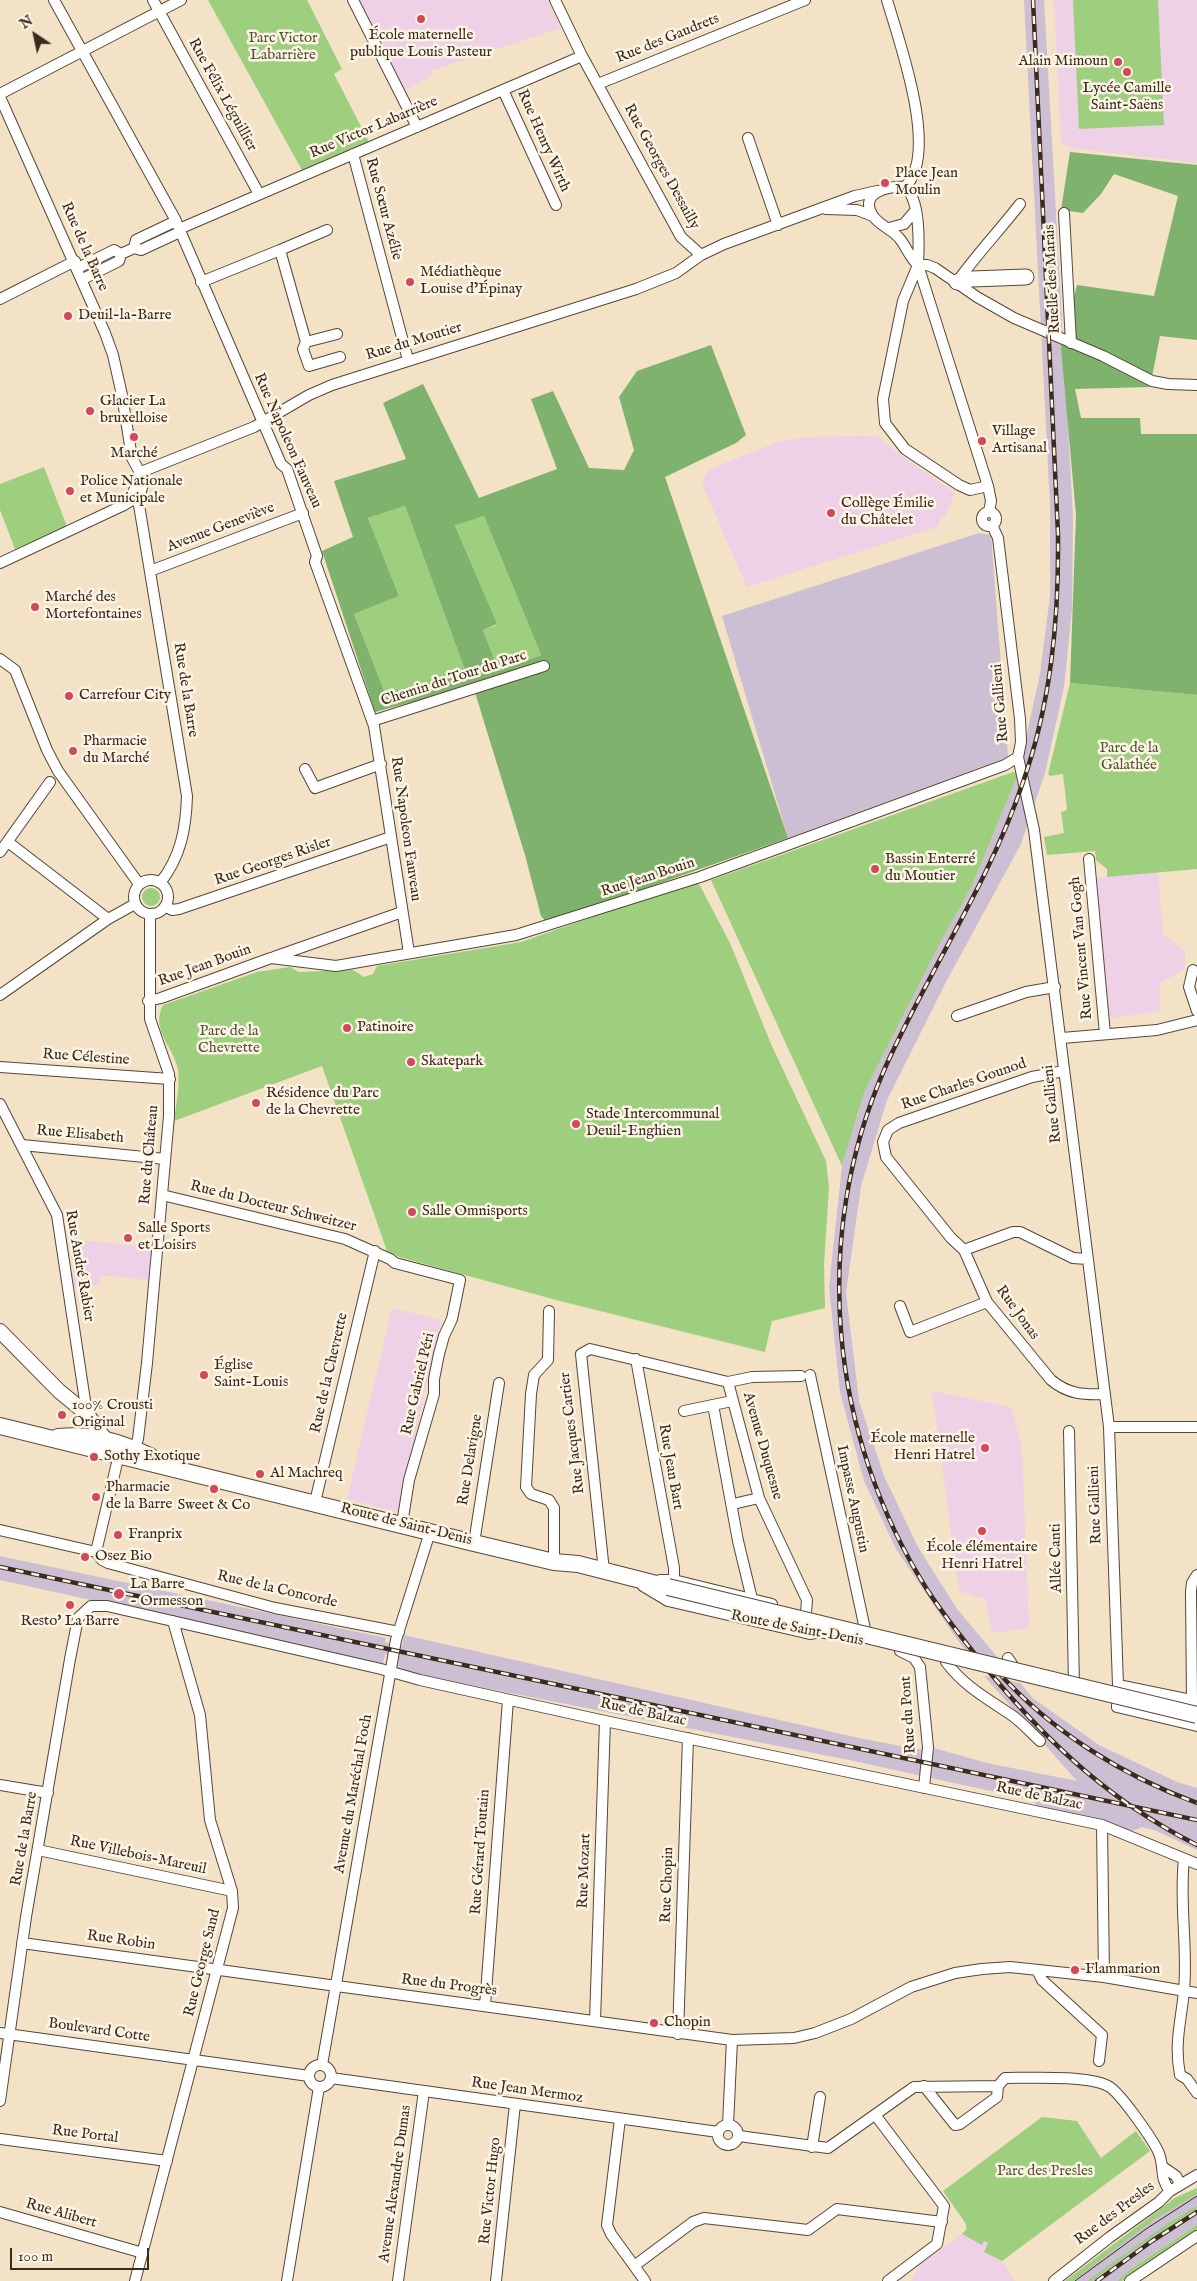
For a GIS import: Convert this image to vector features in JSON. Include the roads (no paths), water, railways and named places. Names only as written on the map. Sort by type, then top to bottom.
[{"type":"main road","points":[[957,282],[972,279],[1026,277]]},
{"type":"main road","points":[[0,1426],[48,1438],[85,1429],[126,1452]]},
{"type":"main road","points":[[85,1429],[126,1452]]},
{"type":"main road","name":"Route de Saint-Denis","points":[[126,1452],[177,1468],[286,1496],[578,1568],[643,1583],[671,1584],[1195,1706]]},
{"type":"main road","name":"Route de Saint-Denis","points":[[578,1568],[604,1571],[643,1583]]},
{"type":"street","name":"Rue Napoleon Fauveau","points":[[54,0],[178,228],[281,464],[287,469],[317,556],[315,562],[372,721],[381,764],[409,953]]},
{"type":"street","name":"Rue Félix Léguillier","points":[[153,0],[259,194]]},
{"type":"street","points":[[0,96],[82,50],[181,0]]},
{"type":"street","points":[[353,0],[416,127]]},
{"type":"street","name":"Rue Georges Dessailly","points":[[555,0],[582,56],[681,237],[701,255]]},
{"type":"street","name":"Rue des Gaudrets","points":[[598,84],[805,0]]},
{"type":"street","points":[[701,255],[855,196],[885,188],[905,187],[911,180],[916,168],[918,133],[908,74],[887,0]]},
{"type":"street","name":"Rue Victor Labarrière","points":[[83,279],[119,261],[121,254],[134,248],[136,240],[178,228],[582,56]]},
{"type":"street","name":"Rue Henry Wirth","points":[[504,90],[556,205]]},
{"type":"street","name":"Rue de la Barre","points":[[0,96],[83,279],[113,355],[132,458],[141,472],[144,486],[140,495],[135,499],[139,505],[187,796],[186,826],[175,862],[160,883]]},
{"type":"street","points":[[748,138],[778,225]]},
{"type":"street","name":"Rue Sœur Azélie","points":[[353,154],[408,360]]},
{"type":"street","points":[[823,209],[857,210],[873,216],[889,228],[918,266],[988,486],[970,490],[959,485],[906,449],[885,423],[883,399],[903,300],[918,266],[919,241],[913,197],[905,187]]},
{"type":"street","points":[[873,216],[870,206],[872,195],[877,191]]},
{"type":"street","points":[[957,282],[973,259],[996,236],[1020,204]]},
{"type":"street","points":[[889,228],[904,224],[915,211]]},
{"type":"street","name":"Ruelle des Marais","points":[[1064,213],[1071,343]]},
{"type":"street","points":[[201,282],[327,230]]},
{"type":"street","name":"Rue Victor Labarrière","points":[[76,264],[114,250],[121,254]]},
{"type":"street","points":[[280,250],[306,342],[303,349],[309,366],[340,357]]},
{"type":"street","name":"Rue du Moutier","points":[[141,472],[263,422],[324,388],[636,288],[676,273],[701,255]]},
{"type":"street","points":[[0,299],[76,264]]},
{"type":"street","points":[[918,266],[927,265],[935,268],[977,297],[1014,318],[1152,381],[1197,385]]},
{"type":"street","points":[[306,342],[337,334]]},
{"type":"street","name":"Rue Gallieni","points":[[988,486],[992,508],[983,515],[982,521],[986,526],[992,525],[998,538],[1020,719],[1021,742],[1018,757],[1032,813],[1062,1038],[1064,1071],[1109,1427],[1117,1690]]},
{"type":"street","points":[[0,563],[135,499]]},
{"type":"street","name":"Avenue Geneviève","points":[[150,571],[303,513]]},
{"type":"street","points":[[0,659],[15,670],[58,771],[139,884]]},
{"type":"street","name":"Chemin du Tour du Parc","points":[[372,721],[544,666]]},
{"type":"street","name":"Rue Jean Bouin","points":[[271,958],[336,966],[516,935],[700,877],[1005,765],[1018,757]]},
{"type":"street","points":[[306,769],[314,788],[381,764]]},
{"type":"street","points":[[0,852],[50,782]]},
{"type":"street","name":"Rue Georges Risler","points":[[166,906],[172,910],[179,910],[391,837]]},
{"type":"street","points":[[8,842],[108,920]]},
{"type":"street","name":"Rue Vincent Van Gogh","points":[[1089,859],[1105,1034]]},
{"type":"street","points":[[151,880],[160,883],[167,891],[166,906],[159,912],[150,914],[141,912],[135,904],[133,894],[139,884],[151,880]]},
{"type":"street","points":[[0,995],[108,920],[135,904]]},
{"type":"street","name":"Rue Jean Bouin","points":[[148,1001],[402,912]]},
{"type":"street","name":"Rue du Château","points":[[96,1552],[126,1452],[140,1425],[170,1116],[170,1080],[150,1019],[148,1001],[150,914]]},
{"type":"street","points":[[1192,970],[1189,988],[1197,1011]]},
{"type":"street","points":[[957,1016],[1026,992],[1055,987]]},
{"type":"street","points":[[1062,1038],[1157,1030],[1197,1020]]},
{"type":"street","name":"Rue Célestine","points":[[0,1067],[170,1080]]},
{"type":"street","name":"Rue Charles Gounod","points":[[883,1142],[888,1130],[899,1123],[1032,1077],[1064,1071]]},
{"type":"street","name":"Rue André Rabier","points":[[0,1104],[57,1215],[85,1429]]},
{"type":"street","name":"Rue Jonas","points":[[883,1142],[886,1157],[951,1238],[964,1250],[987,1302],[1057,1385],[1072,1393],[1087,1395],[1104,1394]]},
{"type":"street","name":"Rue Elisabeth","points":[[22,1145],[165,1158]]},
{"type":"street","name":"Rue du Docteur Schweitzer","points":[[162,1195],[345,1239],[375,1251],[395,1263],[460,1280]]},
{"type":"street","points":[[964,1250],[1012,1232],[1020,1232],[1073,1258],[1087,1259]]},
{"type":"street","name":"Rue de la Chevrette","points":[[315,1502],[375,1251]]},
{"type":"street","name":"Rue Gabriel Péri","points":[[402,1524],[409,1480],[434,1394],[434,1379],[439,1354],[444,1336],[452,1319],[460,1280]]},
{"type":"street","points":[[900,1306],[910,1332],[987,1302]]},
{"type":"street","points":[[549,1312],[548,1360],[534,1375],[531,1394],[526,1487],[531,1494],[552,1504],[554,1562]]},
{"type":"street","points":[[0,1331],[85,1429]]},
{"type":"street","name":"Rue Jacques Cartier","points":[[604,1571],[580,1358],[582,1352],[590,1349],[728,1382]]},
{"type":"street","name":"Rue Jean Bart","points":[[636,1359],[674,1568],[671,1584]]},
{"type":"street","name":"Avenue Duquesne","points":[[805,1375],[752,1377],[728,1382],[759,1498],[807,1600],[806,1613]]},
{"type":"street","name":"Impasse Augustin","points":[[805,1375],[865,1629]]},
{"type":"street","name":"Rue Delavigne","points":[[474,1543],[499,1383]]},
{"type":"street","points":[[684,1411],[732,1401]]},
{"type":"street","points":[[712,1405],[738,1541],[752,1599]]},
{"type":"street","points":[[1109,1427],[1197,1427]]},
{"type":"street","name":"Allée Canti","points":[[1069,1431],[1074,1685]]},
{"type":"street","points":[[732,1504],[759,1498]]},
{"type":"street","points":[[0,1530],[96,1552]]},
{"type":"street","name":"Avenue du Maréchal Foch","points":[[322,2065],[398,1632],[430,1532]]},
{"type":"street","name":"Rue de la Concorde","points":[[96,1552],[102,1560],[108,1563],[274,1608],[398,1632]]},
{"type":"street","points":[[1008,1658],[1016,1670],[1074,1685],[1117,1690],[1195,1706],[1191,1592],[1192,1583],[1197,1575]]},
{"type":"street","name":"Route de Saint-Denis","points":[[643,1583],[668,1601],[810,1634],[820,1632],[946,1662]]},
{"type":"street","name":"Route de Saint-Denis","points":[[671,1584],[752,1599],[822,1619],[938,1646],[946,1662]]},
{"type":"street","name":"Rue de Balzac","points":[[81,1613],[85,1609],[97,1605],[173,1621],[508,1700],[1102,1825],[1197,1864]]},
{"type":"street","name":"Rue de la Barre","points":[[0,2101],[4,2034],[22,1943],[76,1626],[81,1613]]},
{"type":"street","name":"Rue George Sand","points":[[135,2281],[233,1908],[232,1892],[210,1820],[200,1715],[173,1621]]},
{"type":"street","name":"Rue du Pont","points":[[900,1651],[914,1658],[920,1667],[928,1747],[924,1788]]},
{"type":"street","points":[[946,1662],[954,1673],[978,1695],[1011,1715],[1040,1741]]},
{"type":"street","points":[[1117,1690],[1117,1707],[1197,1726]]},
{"type":"street","name":"Rue Gérard Toutain","points":[[485,2006],[508,1700]]},
{"type":"street","name":"Rue Mozart","points":[[595,2022],[605,1721]]},
{"type":"street","name":"Rue Chopin","points":[[678,2034],[688,1738]]},
{"type":"street","points":[[0,1785],[48,1793]]},
{"type":"street","points":[[1102,1825],[1104,1977]]},
{"type":"street","name":"Rue Villebois-Mareuil","points":[[38,1850],[232,1892]]},
{"type":"street","points":[[1184,1859],[1184,1991],[1178,2020],[1177,2057],[1180,2075],[1186,2079],[1197,2093]]},
{"type":"street","name":"Rue Robin","points":[[22,1943],[217,1969]]},
{"type":"street","name":"Rue du Progrès","points":[[217,1969],[336,1987],[732,2040],[794,2038],[815,2033],[851,2019],[911,1987],[955,1973],[1010,1968],[1037,1970],[1104,1977],[1197,1993]]},
{"type":"street","points":[[1037,1970],[1042,1980],[1102,2035],[1099,2061]]},
{"type":"street","name":"Boulevard Cotte","points":[[4,2034],[194,2060]]},
{"type":"street","points":[[728,2125],[732,2040]]},
{"type":"street","points":[[194,2060],[309,2076]]},
{"type":"street","points":[[322,2065],[330,2070],[331,2078],[325,2086],[319,2087],[313,2085],[309,2076],[313,2068],[322,2065]]},
{"type":"street","name":"Rue Jean Mermoz","points":[[331,2078],[718,2132]]},
{"type":"street","points":[[924,2086],[955,2126],[997,2097],[998,2086],[1005,2078],[1059,2078],[1108,2086],[1150,2138],[1164,2167],[1176,2176],[1180,2184]]},
{"type":"street","points":[[739,2136],[828,2148],[876,2116],[914,2087],[998,2086]]},
{"type":"street","points":[[287,2281],[319,2087]]},
{"type":"street","name":"Avenue Alexandre Dumas","points":[[398,2281],[424,2091]]},
{"type":"street","points":[[812,2147],[820,2097]]},
{"type":"street","name":"Rue Victor Hugo","points":[[496,2281],[515,2104]]},
{"type":"street","points":[[876,2116],[941,2199],[944,2206],[937,2244],[888,2281]]},
{"type":"street","points":[[620,2119],[607,2225],[610,2234],[634,2266],[641,2280]]},
{"type":"street","points":[[728,2125],[736,2128],[739,2136],[735,2143],[727,2145],[720,2141],[718,2132],[721,2128],[728,2125]]},
{"type":"street","name":"Rue Portal","points":[[0,2139],[167,2161]]},
{"type":"street","points":[[1164,2167],[1163,2180],[1170,2191]]},
{"type":"street","name":"Rue des Presles","points":[[1054,2281],[1159,2202],[1170,2191],[1197,2175]]},
{"type":"street","points":[[634,2266],[693,2222],[704,2218],[808,2230],[837,2209],[942,2222]]},
{"type":"street","name":"Rue Alibert","points":[[0,2212],[143,2253]]},
{"type":"street","points":[[1130,2281],[1197,2236]]},
{"type":"tram line","points":[[1075,2281],[1146,2229],[1197,2196]]},
{"type":"railway","points":[[1033,0],[1058,534],[1057,598],[1051,661],[1040,724],[1032,754],[1008,822],[975,893],[902,1032],[885,1068],[861,1133],[846,1200],[840,1267],[841,1335],[851,1402],[869,1467],[895,1531],[935,1602],[991,1674],[1060,1749],[1085,1771],[1138,1811],[1166,1829],[1197,1845]]},
{"type":"railway","points":[[0,1567],[1197,1820]]},
{"type":"railway","points":[[998,1672],[1041,1714],[1090,1750],[1142,1779],[1197,1803]]},
{"type":"railway","points":[[1097,2281],[1152,2241],[1197,2212]]},
{"type":"place","name":"École maternelle publique Louis Pasteur","points":[[421,19]]},
{"type":"place","name":"Alain Mimoun","points":[[1118,62]]},
{"type":"place","name":"Lycée Camille Saint-Saëns","points":[[1127,72]]},
{"type":"place","name":"Place Jean Moulin","points":[[885,183]]},
{"type":"place","name":"Médiathèque Louise d’Épinay","points":[[410,282]]},
{"type":"place","name":"Deuil-la-Barre","points":[[68,316]]},
{"type":"place","name":"Glacier La bruxelloise","points":[[90,411]]},
{"type":"place","name":"Marché","points":[[134,437]]},
{"type":"place","name":"Village Artisanal","points":[[982,441]]},
{"type":"place","name":"Police Nationale et Municipale","points":[[70,491]]},
{"type":"place","name":"Collège Émilie du Châtelet","points":[[831,513]]},
{"type":"place","name":"Marché des Mortefontaines","points":[[35,607]]},
{"type":"place","name":"Carrefour City","points":[[69,696]]},
{"type":"place","name":"Pharmacie du Marché","points":[[73,751]]},
{"type":"place","name":"Bassin Enterré du Moutier","points":[[875,869]]},
{"type":"place","name":"Patinoire","points":[[347,1028]]},
{"type":"place","name":"Skatepark","points":[[411,1062]]},
{"type":"place","name":"Résidence du Parc de la Chevrette","points":[[256,1103]]},
{"type":"place","name":"Stade Intercommunal Deuil-Enghien","points":[[576,1124]]},
{"type":"place","name":"Salle Omnisports","points":[[412,1212]]},
{"type":"place","name":"Salle Sports et Loisirs","points":[[128,1238]]},
{"type":"place","name":"Église Saint-Louis","points":[[204,1375]]},
{"type":"place","name":"100% Crousti Original","points":[[62,1415]]},
{"type":"place","name":"École maternelle Henri Hatrel","points":[[985,1448]]},
{"type":"place","name":"Sothy Exotique","points":[[94,1457]]},
{"type":"place","name":"Al Machreq","points":[[260,1474]]},
{"type":"place","name":"Sweet & Co","points":[[214,1489]]},
{"type":"place","name":"Pharmacie de la Barre","points":[[96,1497]]},
{"type":"place","name":"École élémentaire Henri Hatrel","points":[[982,1531]]},
{"type":"place","name":"Franprix","points":[[118,1535]]},
{"type":"place","name":"Osez Bio","points":[[85,1557]]},
{"type":"place","name":"La Barre - Ormesson","points":[[119,1594]]},
{"type":"place","name":"Resto' La Barre","points":[[70,1605]]},
{"type":"place","name":"Flammarion","points":[[1075,1970]]},
{"type":"place","name":"Chopin","points":[[654,2023]]},
{"type":"park label","name":"Parc Victor Labarrière","points":[[283,48]]},
{"type":"park label","name":"Parc de la Galathée","points":[[1129,758]]},
{"type":"park label","name":"Parc de la Chevrette","points":[[229,1040]]},
{"type":"park label","name":"Parc des Presles","points":[[1045,2172]]}]
